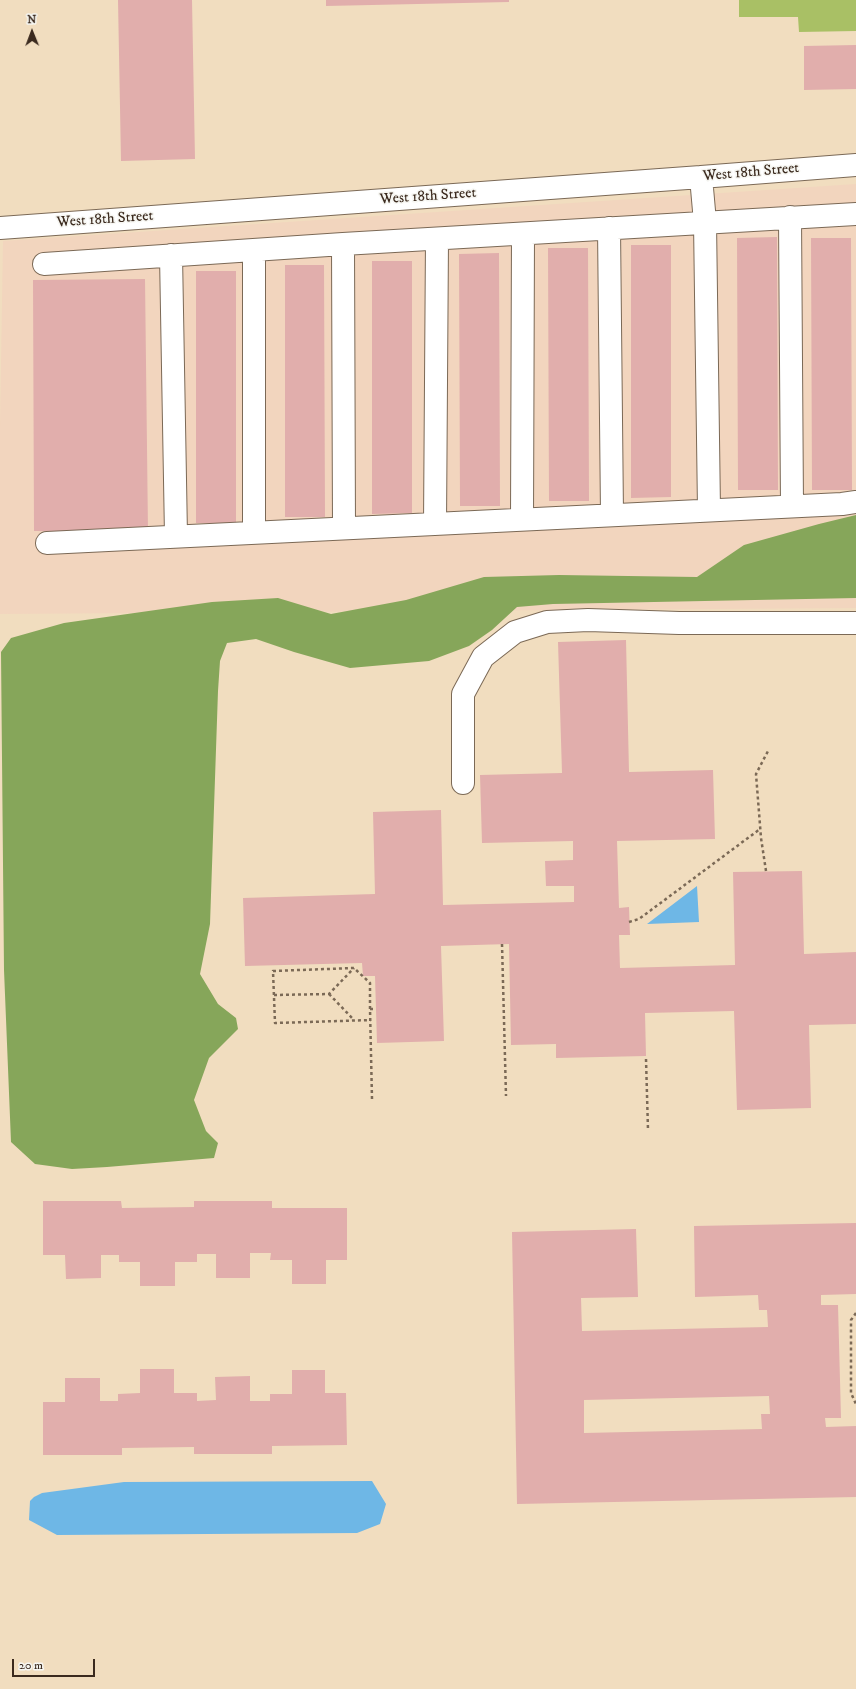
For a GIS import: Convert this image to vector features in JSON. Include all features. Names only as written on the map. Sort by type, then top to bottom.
[{"type":"street","name":"West 18th Street","points":[[0,228],[856,165]]},
{"type":"street","points":[[701,177],[705,222],[709,510]]},
{"type":"street","points":[[44,264],[343,244],[856,214]]},
{"type":"street","points":[[790,217],[792,506]]},
{"type":"street","points":[[609,228],[612,515]]},
{"type":"street","points":[[522,519],[523,234]]},
{"type":"street","points":[[435,524],[437,239]]},
{"type":"street","points":[[343,244],[344,528]]},
{"type":"street","points":[[254,250],[254,533]]},
{"type":"street","points":[[172,255],[176,536]]},
{"type":"street","points":[[47,543],[856,502]]},
{"type":"street","points":[[463,782],[463,694],[483,657],[515,632],[547,622],[588,620],[686,623],[856,623]]},
{"type":"path","points":[[766,871],[760,829],[756,774],[768,752]]},
{"type":"path","points":[[629,922],[639,919],[760,829]]},
{"type":"path","points":[[502,944],[506,1096]]},
{"type":"path","points":[[274,995],[329,994],[354,968]]},
{"type":"path","points":[[371,1020],[275,1023],[273,971],[354,968],[370,984],[370,1009],[371,1020],[372,1099]]},
{"type":"path","points":[[329,994],[354,1020]]},
{"type":"path","points":[[370,1009],[376,1009]]},
{"type":"path","points":[[646,1059],[648,1130]]},
{"type":"path","points":[[856,1313],[851,1320],[851,1393],[856,1404]]},
{"type":"shaded area","points":[[856,184],[856,608],[0,614],[0,427],[3,241]]},
{"type":"green space","points":[[739,0],[856,0],[856,31],[799,32],[798,17],[739,17]]},
{"type":"green space","points":[[856,515],[856,598],[553,604],[517,607],[492,630],[469,646],[429,661],[350,668],[294,652],[256,639],[227,643],[220,661],[218,691],[210,924],[200,974],[218,1004],[236,1018],[238,1029],[209,1058],[194,1100],[206,1131],[218,1143],[214,1158],[72,1169],[35,1164],[11,1142],[4,970],[1,652],[11,638],[64,623],[212,602],[278,598],[331,614],[406,600],[484,577],[559,575],[697,577],[744,545]]},
{"type":"water","points":[[697,886],[699,922],[647,924]]},
{"type":"water","points":[[372,1481],[386,1504],[380,1524],[357,1533],[57,1535],[29,1520],[30,1501],[42,1493],[124,1482]]},
{"type":"building","points":[[118,0],[192,0],[195,159],[121,161]]},
{"type":"building","points":[[326,0],[509,0],[509,2],[326,6]]},
{"type":"building","points":[[856,45],[856,89],[804,90],[804,46]]},
{"type":"building","points":[[777,237],[778,490],[738,490],[737,238]]},
{"type":"building","points":[[811,238],[851,238],[852,490],[812,490]]},
{"type":"building","points":[[631,245],[671,245],[671,497],[631,498]]},
{"type":"building","points":[[548,248],[588,248],[589,501],[549,501]]},
{"type":"building","points":[[499,253],[500,506],[460,506],[459,254]]},
{"type":"building","points":[[372,261],[412,261],[412,513],[372,514]]},
{"type":"building","points":[[285,265],[324,265],[325,517],[285,517]]},
{"type":"building","points":[[196,271],[236,271],[236,523],[196,523]]},
{"type":"building","points":[[145,279],[148,532],[34,531],[33,280]]},
{"type":"building","points":[[626,640],[629,772],[713,770],[715,839],[617,841],[619,908],[629,907],[630,935],[619,935],[620,968],[735,965],[733,872],[802,871],[804,954],[856,952],[856,1024],[809,1025],[811,1108],[737,1110],[734,1011],[645,1013],[646,1056],[556,1058],[556,1044],[511,1045],[509,944],[441,946],[444,1041],[377,1043],[375,976],[363,976],[362,963],[245,966],[243,898],[375,894],[373,812],[441,810],[443,905],[574,902],[574,886],[546,886],[545,861],[573,860],[573,841],[482,843],[480,775],[562,773],[558,642]]},
{"type":"building","points":[[43,1201],[121,1201],[122,1208],[194,1207],[194,1201],[272,1201],[272,1208],[347,1208],[347,1260],[326,1260],[326,1284],[292,1284],[292,1260],[270,1260],[271,1253],[250,1253],[250,1278],[216,1278],[216,1254],[197,1254],[197,1262],[175,1262],[175,1286],[140,1286],[140,1262],[119,1262],[119,1255],[101,1255],[101,1278],[66,1279],[65,1255],[43,1255]]},
{"type":"building","points":[[856,1223],[856,1294],[821,1295],[821,1305],[838,1305],[841,1418],[825,1418],[826,1427],[856,1426],[856,1497],[517,1504],[512,1232],[636,1229],[638,1297],[581,1298],[582,1331],[768,1327],[767,1310],[759,1310],[758,1295],[695,1297],[694,1226]],"holes":[[[769,1396],[770,1414],[761,1414],[762,1429],[584,1433],[584,1400]]]},
{"type":"building","points":[[140,1369],[174,1369],[174,1393],[197,1393],[197,1401],[216,1400],[215,1377],[250,1376],[250,1401],[270,1401],[270,1394],[292,1394],[292,1370],[325,1370],[325,1393],[346,1393],[347,1445],[272,1446],[272,1454],[194,1454],[194,1447],[122,1448],[122,1455],[43,1455],[43,1402],[65,1402],[65,1378],[100,1378],[100,1401],[118,1401],[118,1394],[140,1393]]}]
